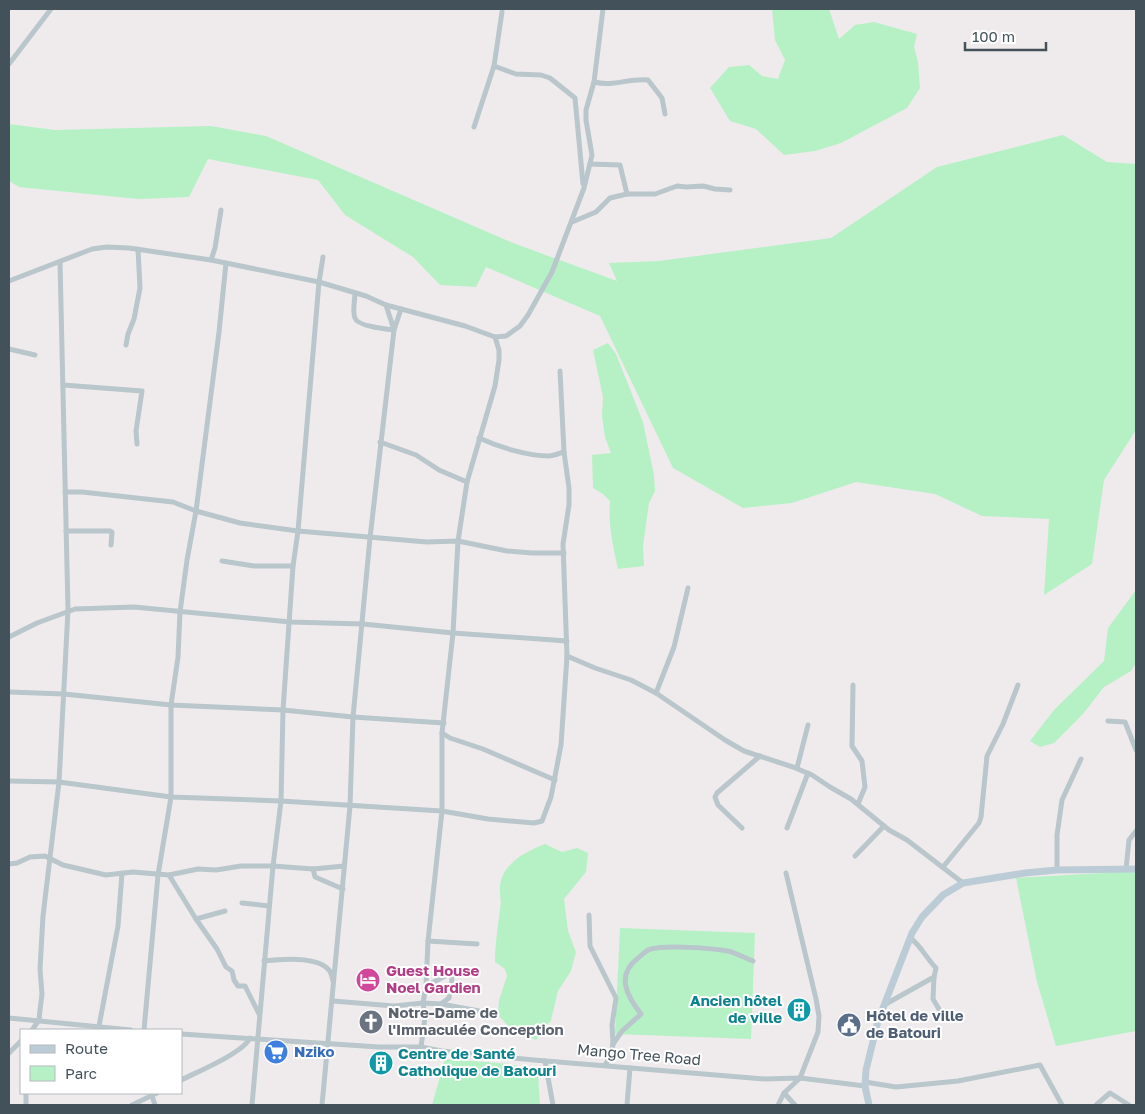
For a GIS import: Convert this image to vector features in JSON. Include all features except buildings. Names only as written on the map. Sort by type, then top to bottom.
[{"type":"main road","points":[[869,1105],[865,1084],[866,1070],[873,1039],[884,1006],[916,925],[943,895],[963,883],[977,879],[1057,870],[1136,869]]},
{"type":"street","points":[[9,64],[51,9]]},
{"type":"street","points":[[9,280],[100,247],[138,249],[211,260],[319,282],[366,296],[386,305],[465,326],[495,337],[506,336],[520,326],[528,315],[552,272],[584,188],[592,152],[586,110],[594,82],[603,9]]},
{"type":"street","points":[[474,127],[494,66],[502,12]]},
{"type":"street","points":[[494,66],[516,74],[542,75],[550,78],[575,98],[580,135],[580,164],[584,188]]},
{"type":"street","points":[[594,82],[606,85],[638,79],[648,80],[662,98],[665,114]]},
{"type":"street","points":[[590,164],[620,165],[627,194]]},
{"type":"street","points":[[572,222],[596,212],[610,198],[627,194],[654,194],[677,186],[703,186],[730,190]]},
{"type":"street","points":[[211,260],[215,248],[221,210]]},
{"type":"street","points":[[126,345],[134,319],[140,288],[138,249]]},
{"type":"street","points":[[252,1105],[272,866],[281,801],[283,710],[293,566],[298,531],[319,282],[323,257]]},
{"type":"street","points":[[33,1029],[39,1020],[42,994],[40,969],[42,924],[59,782],[68,610],[60,262]]},
{"type":"street","points":[[144,1029],[158,875],[171,797],[171,705],[178,657],[180,612],[196,511],[226,263]]},
{"type":"street","points":[[355,293],[354,318],[358,322],[377,328],[394,330]]},
{"type":"street","points":[[386,305],[394,330]]},
{"type":"street","points":[[322,1105],[343,889],[350,806],[354,717],[370,538],[394,330],[400,309]]},
{"type":"street","points":[[421,1047],[425,1017],[423,1003],[426,986],[428,941],[442,811],[442,733],[453,633],[458,540],[467,482],[495,386],[499,350],[495,337]]},
{"type":"street","points":[[9,349],[35,356]]},
{"type":"street","points":[[9,781],[59,782],[171,797],[281,801],[442,811],[488,819],[539,823],[544,816],[555,780],[561,745],[567,656],[563,544],[569,505],[569,488],[564,452],[560,371]]},
{"type":"street","points":[[63,385],[142,391],[136,431],[137,444]]},
{"type":"street","points":[[479,438],[496,446],[535,454],[550,456],[564,452]]},
{"type":"street","points":[[380,442],[416,455],[439,470],[467,482]]},
{"type":"street","points":[[65,492],[82,492],[173,502],[196,511],[240,523],[298,531],[427,542],[458,540],[507,551],[564,553]]},
{"type":"street","points":[[66,531],[110,530],[112,532],[111,545]]},
{"type":"street","points":[[222,561],[254,566],[293,566]]},
{"type":"street","points":[[656,693],[674,647],[688,588]]},
{"type":"street","points":[[9,637],[68,610],[134,607],[290,622],[363,624],[567,642]]},
{"type":"street","points":[[567,656],[595,668],[623,676],[656,693],[744,751],[808,773],[858,804],[884,826],[908,840],[963,883]]},
{"type":"street","points":[[853,685],[852,746],[862,761],[864,787],[858,804]]},
{"type":"street","points":[[943,867],[980,820],[987,756],[1003,724],[1018,685]]},
{"type":"street","points":[[9,692],[64,694],[171,705],[283,710],[444,723]]},
{"type":"street","points":[[1108,721],[1125,722],[1136,750]]},
{"type":"street","points":[[797,768],[808,724]]},
{"type":"street","points":[[442,733],[450,738],[482,749],[555,780]]},
{"type":"street","points":[[742,828],[718,805],[715,797],[717,793],[760,756]]},
{"type":"street","points":[[1057,870],[1057,835],[1062,800],[1081,758]]},
{"type":"street","points":[[787,828],[808,773]]},
{"type":"street","points":[[855,856],[884,826]]},
{"type":"street","points":[[1126,869],[1129,840],[1136,831]]},
{"type":"street","points":[[9,864],[17,863],[30,857],[45,856],[63,865],[106,875],[133,872],[169,875],[198,869],[216,870],[241,866],[313,869],[344,866]]},
{"type":"street","points":[[313,869],[315,877],[343,889]]},
{"type":"street","points":[[99,1026],[118,926],[122,873]]},
{"type":"street","points":[[778,1105],[784,1093],[800,1078],[818,1032],[819,1016],[811,974],[786,873]]},
{"type":"street","points":[[169,875],[217,949],[226,967],[232,971],[238,986],[245,986],[259,1015]]},
{"type":"street","points":[[242,903],[269,906]]},
{"type":"street","points":[[196,919],[225,911]]},
{"type":"street","points":[[590,915],[590,946],[615,996],[612,1026],[613,1044],[611,1055],[605,1065]]},
{"type":"street","points":[[910,938],[916,941],[925,957],[936,968],[933,999],[942,1016]]},
{"type":"street","points":[[428,941],[477,944]]},
{"type":"street","points":[[613,1044],[622,1031],[641,1014],[627,993],[625,973],[631,963],[645,952],[651,949],[682,947],[729,951],[753,961]]},
{"type":"street","points":[[264,961],[292,960],[319,962],[330,970],[334,985]]},
{"type":"street","points":[[426,986],[451,972],[452,979],[449,998],[441,1004]]},
{"type":"street","points":[[884,1006],[934,977]]},
{"type":"street","points":[[333,1001],[394,1006],[423,1003],[441,1004],[479,1011]]},
{"type":"street","points":[[9,1018],[123,1029]]},
{"type":"street","name":"Mango Tree Road","points":[[182,1034],[379,1047],[421,1047],[442,1051],[545,1061],[765,1078],[800,1078],[896,1087],[958,1081],[1040,1065],[1062,1105]]},
{"type":"street","points":[[182,1079],[234,1053],[246,1044],[250,1038]]},
{"type":"street","points":[[9,1053],[20,1041]]},
{"type":"street","points":[[545,1061],[553,1105]]},
{"type":"street","points":[[627,1105],[630,1068]]},
{"type":"street","points":[[784,1093],[795,1105]]},
{"type":"street","points":[[1096,1105],[1110,1093],[1129,1105]]},
{"type":"street","points":[[132,1105],[151,1094],[155,1105]]},
{"type":"green space","points":[[772,9],[829,9],[839,39],[855,25],[874,22],[917,34],[914,47],[918,62],[920,88],[907,108],[841,143],[815,151],[784,155],[756,129],[730,121],[710,88],[729,67],[749,65],[762,76],[778,79],[785,60],[775,40]]},
{"type":"green space","points":[[9,124],[55,130],[211,126],[266,136],[513,243],[617,281],[609,263],[659,261],[831,238],[937,167],[1063,135],[1107,162],[1136,164],[1136,430],[1104,480],[1092,564],[1044,595],[1049,519],[982,516],[935,494],[856,482],[792,503],[743,508],[673,468],[600,316],[486,267],[476,287],[440,285],[413,257],[345,215],[318,180],[208,159],[189,197],[138,199],[19,187],[9,181]]},
{"type":"green space","points":[[608,343],[616,354],[643,422],[654,475],[655,491],[649,503],[643,546],[644,566],[618,569],[610,527],[610,501],[593,488],[592,455],[611,453],[605,437],[602,416],[603,397],[593,350]]},
{"type":"green space","points":[[1136,590],[1136,663],[1131,671],[1104,687],[1083,714],[1054,743],[1040,747],[1030,741],[1054,710],[1104,661],[1108,628]]},
{"type":"green space","points":[[545,844],[562,852],[577,848],[588,853],[586,872],[564,899],[568,931],[576,952],[571,971],[558,991],[551,1020],[536,1040],[513,1031],[498,1015],[499,1000],[507,976],[505,969],[495,962],[495,955],[501,906],[500,886],[502,878],[506,870],[516,859]]},
{"type":"green space","points":[[1136,871],[1136,1031],[1056,1046],[1037,982],[1016,878]]},
{"type":"green space","points":[[620,928],[755,933],[751,1039],[615,1034]]},
{"type":"green space","points":[[445,1059],[511,1064],[538,1073],[540,1105],[432,1105]]},
{"type":"place","name":"Guest House Noel Gardien","points":[[368,980]]},
{"type":"place","name":"Ancien hôtel de ville","points":[[799,1010]]},
{"type":"place","name":"Notre-Dame de l'Immaculée Conception","points":[[371,1022]]},
{"type":"place","name":"Hôtel de ville de Batouri","points":[[849,1025]]},
{"type":"place","name":"Nziko","points":[[276,1052]]},
{"type":"place","name":"Centre de Santé Catholique de Batouri","points":[[381,1063]]}]
